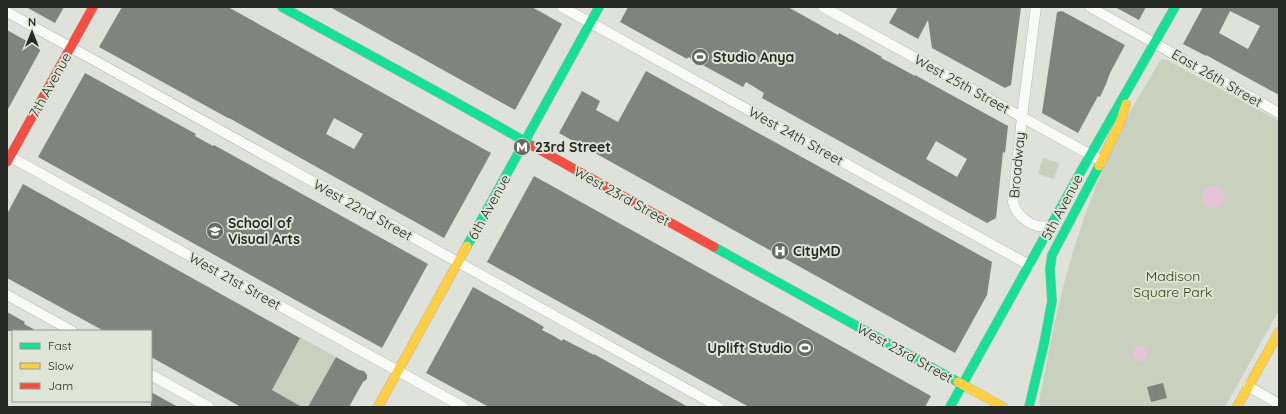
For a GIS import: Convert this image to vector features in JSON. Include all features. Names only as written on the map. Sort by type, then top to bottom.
[{"type":"main road","name":"7th Avenue","points":[[8,158],[93,7]]},
{"type":"main road","name":"West 23rd Street","points":[[282,7],[430,89],[468,108],[1003,407]]},
{"type":"main road","name":"6th Avenue","points":[[378,407],[600,7]]},
{"type":"main road","name":"5th Avenue","points":[[950,407],[1174,7]]},
{"type":"main road","points":[[1029,407],[1044,344],[1052,301],[1050,269],[1052,255],[1102,161],[1120,123],[1136,76]]},
{"type":"main road","points":[[1236,407],[1279,332]]},
{"type":"street","name":"West 24th Street","points":[[562,7],[1029,265]]},
{"type":"street","name":"West 25th Street","points":[[823,7],[1102,161]]},
{"type":"street","name":"Broadway","points":[[1036,7],[1013,194],[1014,205],[1020,215],[1030,223],[1042,227],[1052,225]]},
{"type":"street","name":"East 26th Street","points":[[1090,7],[1279,113]]},
{"type":"street","name":"West 22nd Street","points":[[7,12],[719,407]]},
{"type":"street","name":"West 21st Street","points":[[8,158],[463,407]]},
{"type":"street","points":[[7,295],[70,330]]},
{"type":"street","points":[[152,376],[209,407]]},
{"type":"street","points":[[1248,386],[1279,404]]},
{"type":"green space","name":"Madison Square Park","points":[[1162,59],[1167,60],[1279,121],[1279,310],[1225,407],[1040,407],[1039,401],[1059,305],[1082,223],[1101,174],[1120,132]]},
{"type":"green space","points":[[1043,158],[1059,163],[1054,179],[1038,174]]},
{"type":"green space","points":[[300,337],[336,357],[308,407],[302,407],[272,390]]},
{"type":"shaded area","points":[[1209,186],[1217,186],[1224,193],[1224,201],[1217,208],[1209,208],[1202,201],[1202,193]]},
{"type":"shaded area","points":[[1140,345],[1146,347],[1148,353],[1146,359],[1140,361],[1134,359],[1132,353],[1134,347]]},
{"type":"building","points":[[26,7],[64,7],[55,23]]},
{"type":"building","points":[[122,7],[228,7],[491,153],[444,238],[99,47]],"holes":[[[334,118],[363,134],[354,149],[326,134]]]},
{"type":"building","points":[[330,7],[532,7],[562,24],[515,110]]},
{"type":"building","points":[[628,7],[788,7],[838,35],[839,33],[882,57],[881,58],[1008,126],[1005,153],[1003,152],[996,218],[987,223],[762,98],[764,93],[746,82],[743,87],[688,57],[687,59],[620,22]],"holes":[[[936,141],[967,159],[957,177],[926,159]]]},
{"type":"building","points":[[898,7],[1021,7],[1011,85],[1005,88],[932,48],[928,20],[918,39],[889,23]]},
{"type":"building","points":[[1115,7],[1146,7],[1139,20]]},
{"type":"building","points":[[1203,7],[1279,7],[1279,95],[1206,55],[1183,44]],"holes":[[[1230,11],[1260,26],[1248,49],[1219,33]]]},
{"type":"building","points":[[1062,11],[1125,45],[1110,73],[1100,97],[1098,96],[1078,133],[1042,113],[1057,12]]},
{"type":"building","points":[[7,30],[41,49],[7,111]]},
{"type":"building","points":[[646,71],[992,262],[987,295],[955,353],[559,133],[582,91],[600,101],[596,110],[618,122]]},
{"type":"building","points":[[85,73],[196,134],[195,136],[213,146],[214,145],[428,264],[382,348],[38,157]]},
{"type":"building","points":[[534,176],[931,396],[925,407],[749,407],[487,262]]},
{"type":"building","points":[[23,184],[300,338],[272,390],[302,407],[241,407],[152,358],[152,330],[102,330],[7,278],[7,214]]},
{"type":"building","points":[[473,287],[544,327],[542,330],[562,341],[563,339],[594,354],[688,407],[489,407],[426,373]]},
{"type":"building","points":[[7,312],[25,322],[24,324],[35,330],[12,330],[7,331]]},
{"type":"building","points":[[336,357],[359,370],[364,371],[367,375],[367,379],[363,382],[349,407],[308,407]]},
{"type":"building","points":[[1163,383],[1167,398],[1151,402],[1147,387]]},
{"type":"building","points":[[152,393],[178,407],[151,407]]},
{"type":"traffic: fast","points":[[282,7],[533,146]]},
{"type":"traffic: fast","points":[[467,246],[599,7]]},
{"type":"traffic: fast","points":[[950,407],[1084,166],[1175,7]]},
{"type":"traffic: fast","points":[[1029,407],[1044,344],[1052,301],[1050,269],[1052,255],[1099,166]]},
{"type":"traffic: fast","points":[[714,247],[958,382]]},
{"type":"traffic: slow","points":[[1099,166],[1120,123],[1126,104]]},
{"type":"traffic: slow","points":[[378,407],[467,246]]},
{"type":"traffic: slow","points":[[1237,407],[1279,332]]},
{"type":"traffic: slow","points":[[958,382],[1003,407]]},
{"type":"traffic: jam","points":[[7,162],[93,7]]},
{"type":"traffic: jam","points":[[533,146],[714,247]]},
{"type":"place","name":"Studio Anya","points":[[700,57]]},
{"type":"place","name":"23rd Street","points":[[522,147]]},
{"type":"place","name":"School of Visual Arts","points":[[215,231]]},
{"type":"place","name":"CityMD","points":[[780,251]]},
{"type":"place","name":"Uplift Studio","points":[[805,348]]}]
